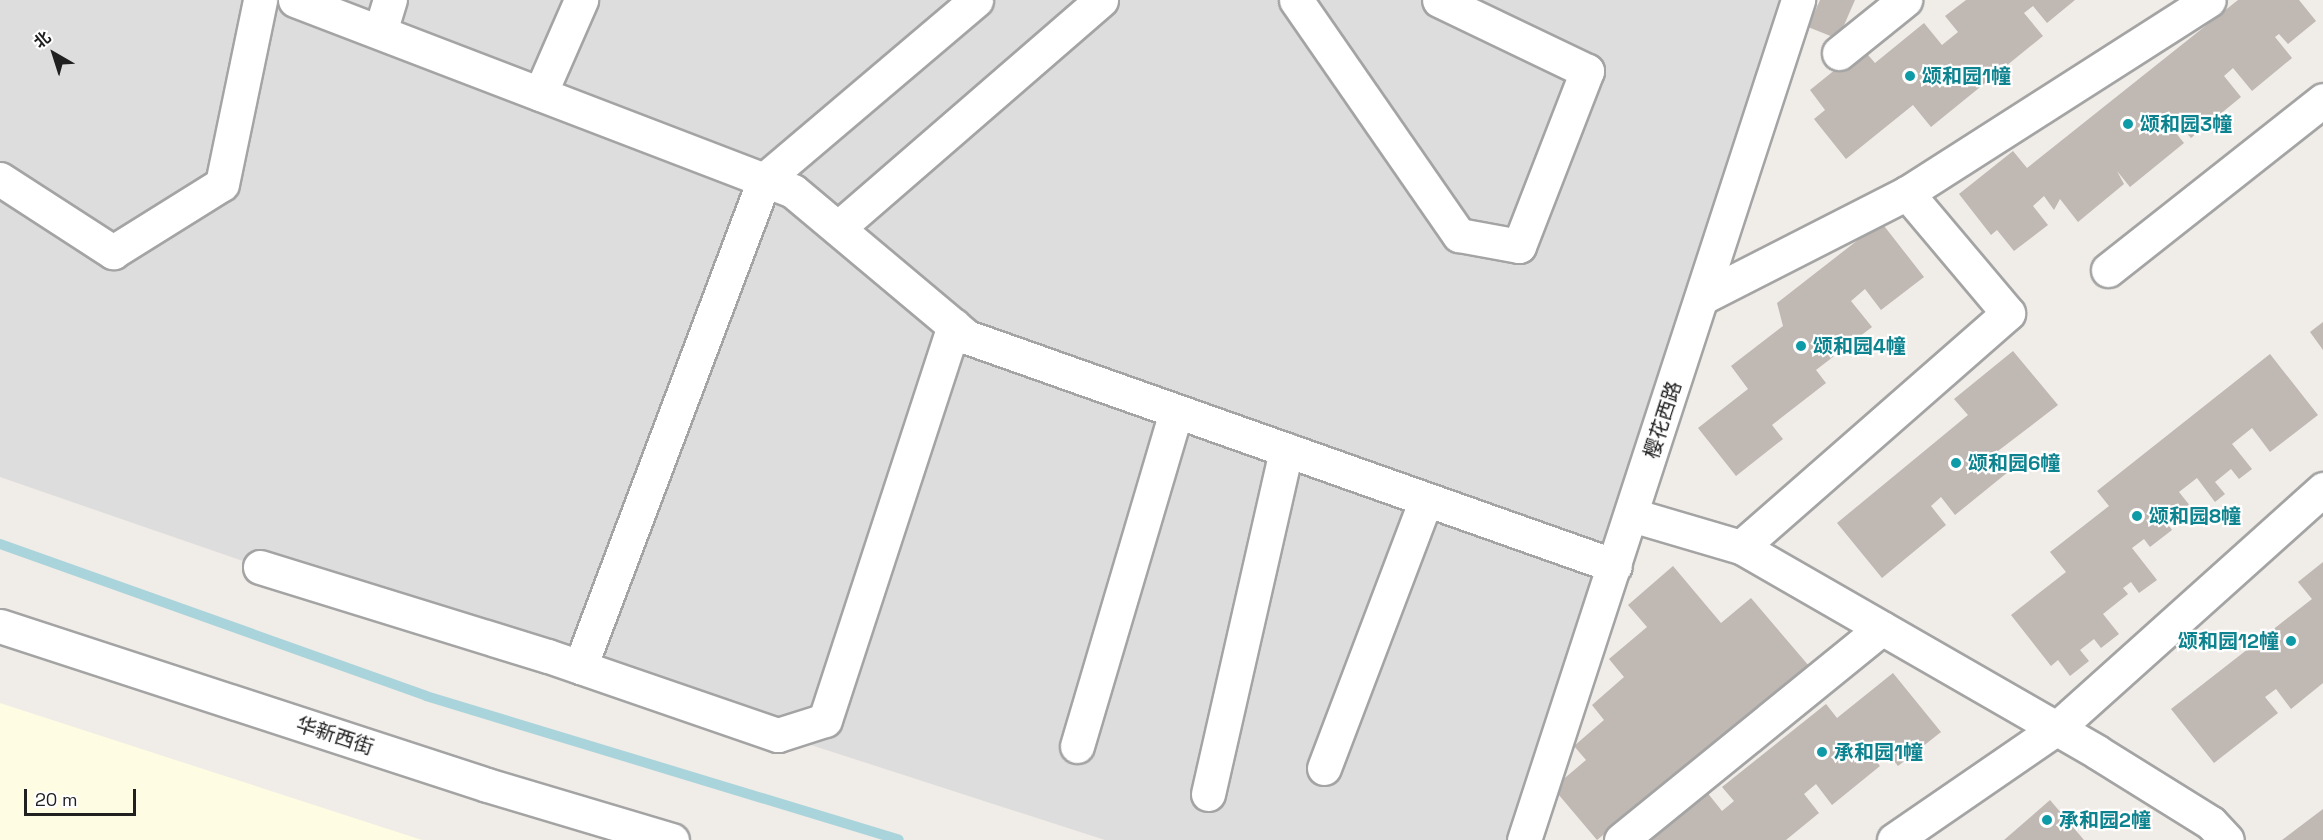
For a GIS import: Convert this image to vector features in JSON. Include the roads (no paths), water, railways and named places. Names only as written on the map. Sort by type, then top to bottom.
[{"type":"street","points":[[0,179],[112,252],[222,184],[261,0]]},
{"type":"street","points":[[296,0],[793,191],[967,337],[1615,566]]},
{"type":"street","points":[[380,32],[390,0]]},
{"type":"street","points":[[540,94],[581,0]]},
{"type":"street","points":[[580,667],[764,180],[976,0]]},
{"type":"street","points":[[838,228],[1101,0]]},
{"type":"street","points":[[1296,0],[1459,235],[1519,246],[1587,71],[1439,0]]},
{"type":"street","name":"樱花西路","points":[[1524,840],[1632,515],[1798,0]]},
{"type":"street","points":[[1839,53],[1905,0]]},
{"type":"street","points":[[1703,297],[1907,193],[2209,0]]},
{"type":"street","points":[[2108,270],[2323,100]]},
{"type":"street","points":[[1741,547],[2008,313],[1907,193]]},
{"type":"street","points":[[260,567],[580,667],[778,735],[825,720],[954,326]]},
{"type":"street","points":[[1077,746],[1176,411]]},
{"type":"street","points":[[1208,794],[1286,450]]},
{"type":"street","points":[[1894,840],[2057,728],[2323,489]]},
{"type":"street","points":[[1324,768],[1426,500]]},
{"type":"street","points":[[1632,515],[1741,547],[2057,728],[2211,823],[2227,840]]},
{"type":"street","name":"华新西街","points":[[0,626],[487,785],[672,840]]},
{"type":"street","points":[[1621,840],[1882,628]]},
{"type":"waterway","points":[[0,544],[426,696],[899,840]]},
{"type":"place","name":"颂和园1幢","points":[[1910,76]]},
{"type":"place","name":"颂和园3幢","points":[[2128,124]]},
{"type":"place","name":"颂和园4幢","points":[[1801,346]]},
{"type":"place","name":"颂和园6幢","points":[[1956,463]]},
{"type":"place","name":"颂和园8幢","points":[[2137,516]]},
{"type":"place","name":"颂和园12幢","points":[[2291,641]]},
{"type":"place","name":"承和园1幢","points":[[1822,752]]},
{"type":"place","name":"承和园2幢","points":[[2047,820]]}]
